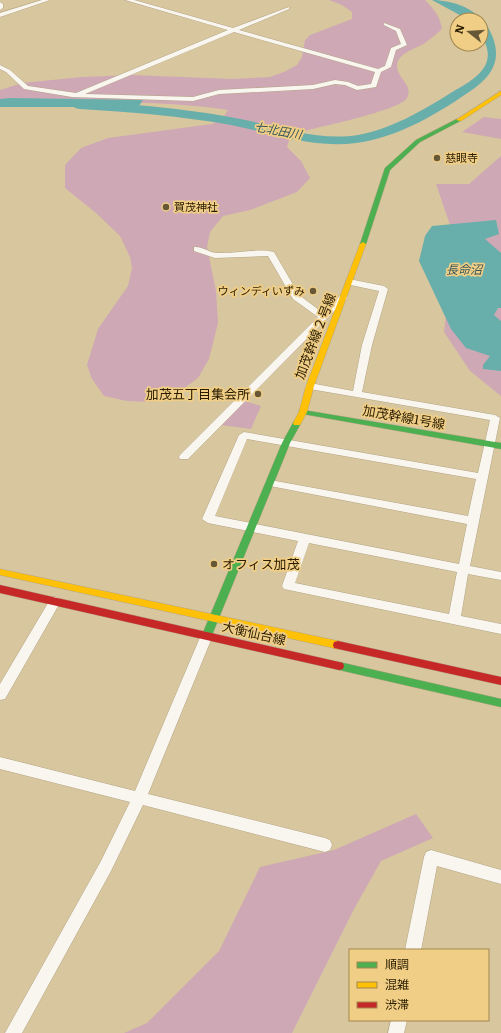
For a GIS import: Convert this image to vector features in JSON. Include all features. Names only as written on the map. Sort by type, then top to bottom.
[{"type":"street","points":[[0,15],[47,0]]},
{"type":"street","points":[[128,0],[378,71],[388,67],[393,49],[404,44],[398,30],[386,24]]},
{"type":"street","points":[[79,95],[287,8]]},
{"type":"street","points":[[0,67],[10,71],[22,86],[26,88],[79,95],[193,99],[219,92],[313,87],[336,82],[346,83],[357,88],[374,86],[378,71]]},
{"type":"street","name":"加茂幹線２号線","points":[[207,635],[286,443],[303,412],[310,386],[373,217],[387,169],[418,141],[461,119],[501,93]]},
{"type":"street","points":[[197,249],[212,256],[256,253],[271,254],[296,297],[323,317]]},
{"type":"street","points":[[349,282],[384,289],[367,345],[357,395]]},
{"type":"street","points":[[184,457],[267,372],[344,298]]},
{"type":"street","points":[[310,386],[495,418],[454,619]]},
{"type":"street","name":"加茂幹線1号線","points":[[303,412],[501,446]]},
{"type":"street","points":[[482,477],[244,436],[208,519],[501,576]]},
{"type":"street","points":[[270,483],[473,521]]},
{"type":"street","points":[[305,538],[288,586],[454,619],[501,630]]},
{"type":"street","name":"大衡仙台線","points":[[0,572],[214,620],[501,681]]},
{"type":"street","name":"大衡仙台線","points":[[0,589],[501,703]]},
{"type":"street","points":[[0,695],[55,601]]},
{"type":"street","points":[[13,1033],[106,866],[139,799],[207,635]]},
{"type":"street","points":[[0,763],[325,845]]},
{"type":"street","points":[[413,949],[431,857],[501,877]]},
{"type":"street","points":[[396,1033],[399,1021]]},
{"type":"shaded area","points":[[329,0],[425,0],[436,13],[440,20],[442,29],[425,43],[406,53],[398,60],[397,65],[399,74],[409,90],[407,98],[401,103],[372,114],[291,134],[287,147],[301,161],[310,178],[297,192],[250,210],[223,216],[210,232],[207,247],[216,291],[218,323],[209,359],[198,378],[176,394],[154,402],[127,401],[104,396],[92,379],[87,365],[98,329],[128,286],[132,268],[130,257],[120,236],[96,213],[65,188],[65,165],[81,148],[108,138],[212,124],[223,118],[228,110],[171,104],[143,103],[0,102],[0,90],[22,83],[82,77],[132,75],[232,79],[270,77],[297,65],[302,57],[305,40],[310,35],[352,19],[352,12],[342,5]]},
{"type":"shaded area","points":[[484,117],[501,119],[501,139],[462,132]]},
{"type":"shaded area","name":"長命沼","points":[[501,156],[501,396],[470,371],[444,332],[449,289],[450,225],[436,184],[469,184]]},
{"type":"shaded area","points":[[244,401],[261,406],[251,429],[221,425]]},
{"type":"shaded area","points":[[416,814],[433,838],[381,861],[354,909],[292,1033],[124,1033],[147,1023],[219,951],[260,867],[334,850]]},
{"type":"water","points":[[0,99],[143,100],[138,107],[0,107]]},
{"type":"water","name":"長命沼","points":[[496,220],[499,234],[485,239],[501,253],[501,308],[498,308],[494,315],[501,321],[501,371],[483,369],[483,365],[490,356],[466,348],[451,329],[419,261],[425,236],[432,226]]},
{"type":"waterway","name":"七北田川","points":[[437,0],[465,12]]},
{"type":"waterway","name":"七北田川","points":[[80,105],[155,111],[211,118],[311,138],[343,141],[358,139],[390,130],[420,116],[450,99],[477,81],[490,68],[493,61],[493,47],[489,36]]},
{"type":"traffic: fast","points":[[363,244],[387,169],[418,141],[459,120]]},
{"type":"traffic: fast","points":[[303,412],[501,446]]},
{"type":"traffic: fast","points":[[207,635],[286,443],[297,423]]},
{"type":"traffic: fast","points":[[339,666],[501,703]]},
{"type":"traffic: slow","points":[[459,120],[501,93]]},
{"type":"traffic: slow","points":[[297,423],[303,412],[310,386],[363,244]]},
{"type":"traffic: slow","points":[[0,572],[338,645]]},
{"type":"traffic: jam","points":[[0,589],[339,666]]},
{"type":"traffic: jam","points":[[338,645],[501,681]]},
{"type":"place","name":"慈眼寺","points":[[437,158]]},
{"type":"place","name":"賀茂神社","points":[[166,207]]},
{"type":"place","name":"ウィンディいずみ","points":[[313,291]]},
{"type":"place","name":"加茂五丁目集会所","points":[[258,394]]},
{"type":"place","name":"オフィス加茂","points":[[214,564]]}]
